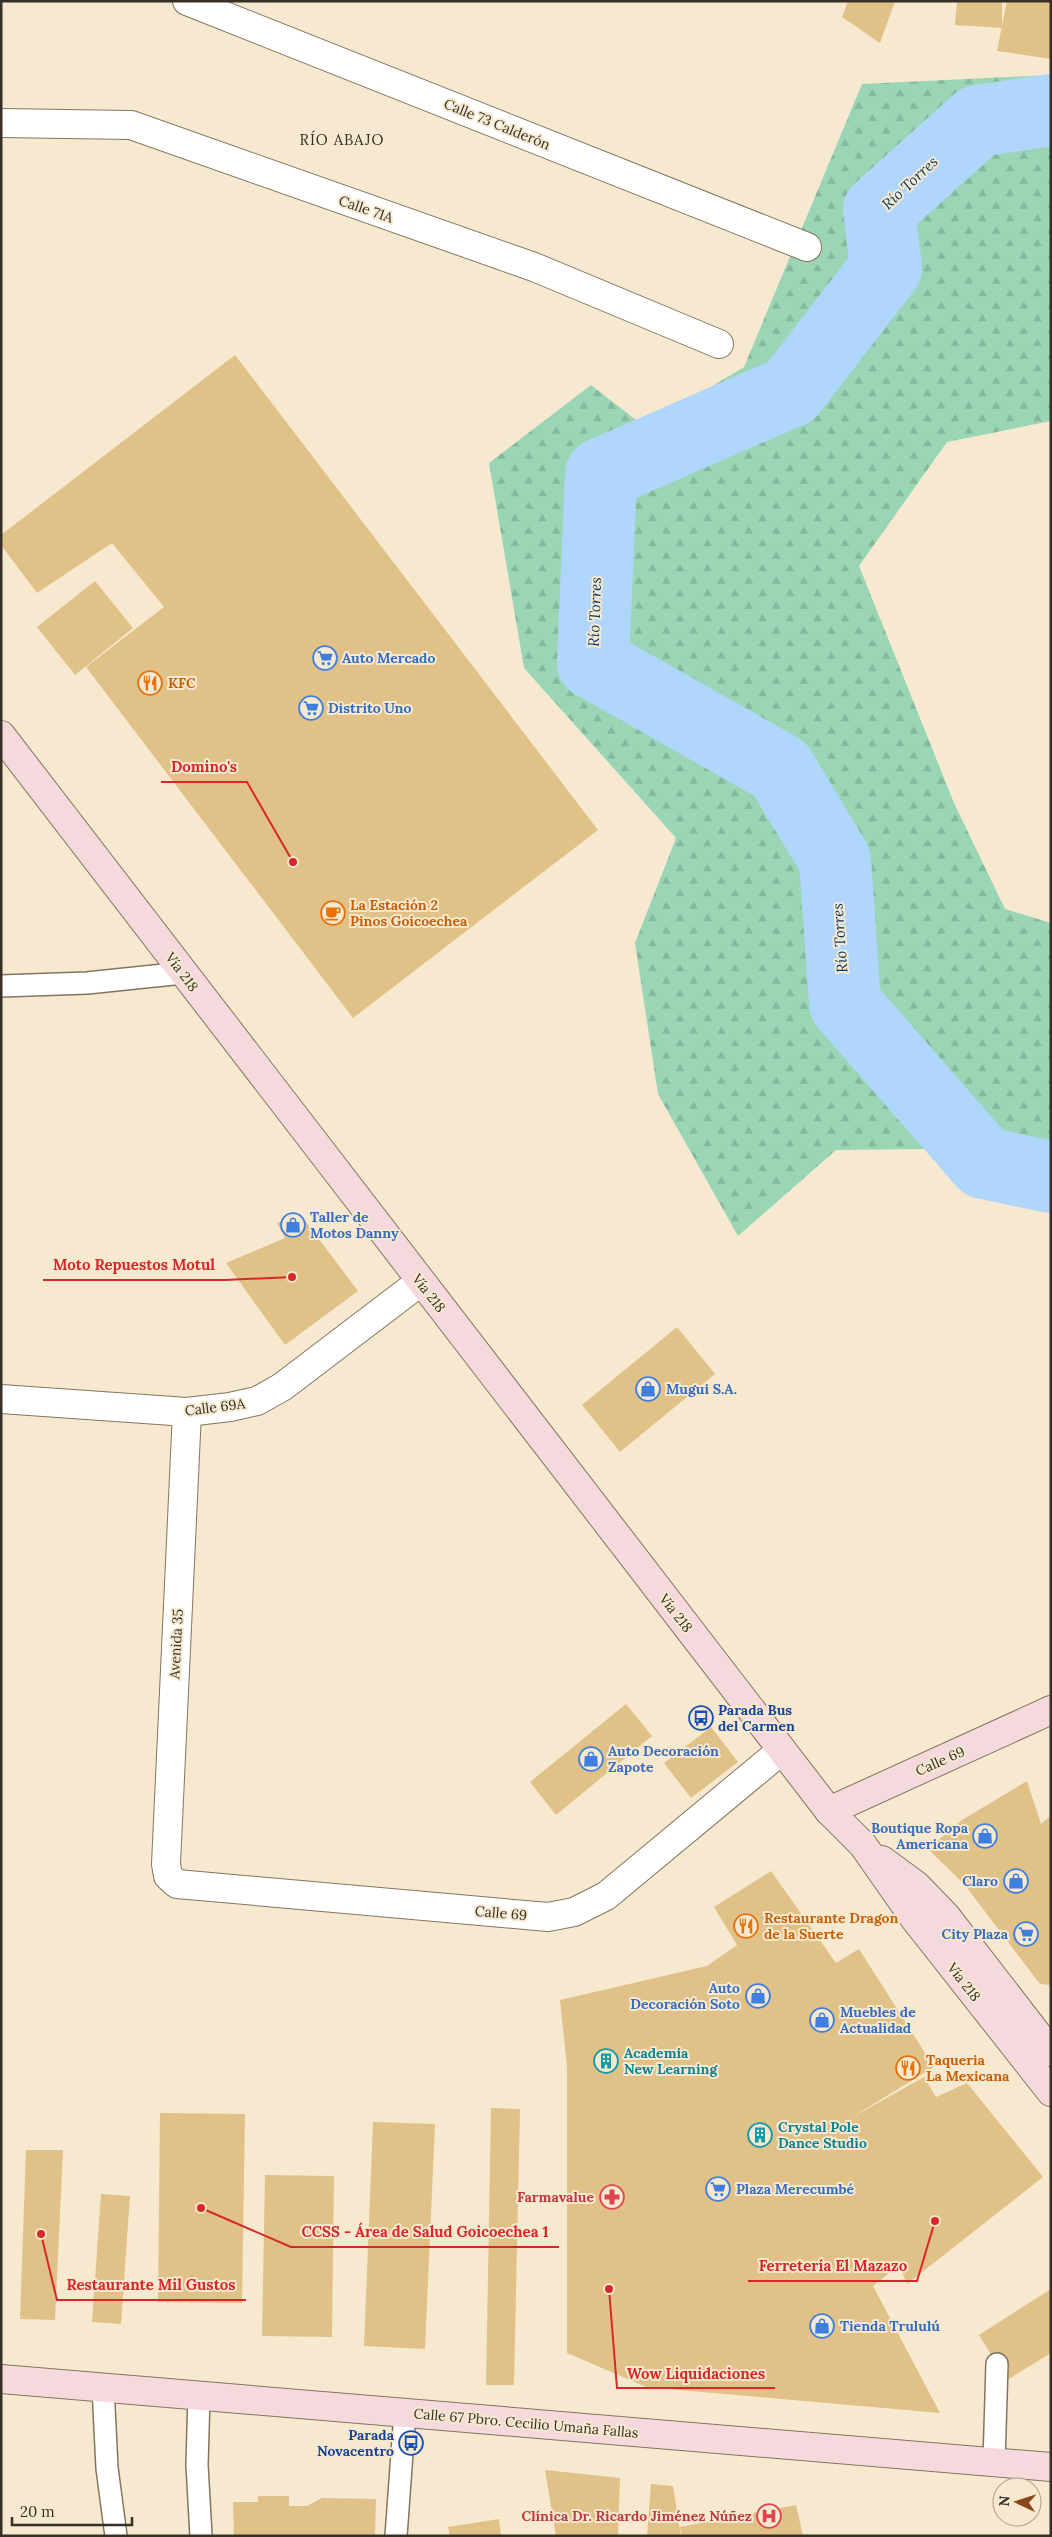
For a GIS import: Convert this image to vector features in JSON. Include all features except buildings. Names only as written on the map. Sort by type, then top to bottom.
[{"type":"main road","name":"Vía 218","points":[[1,735],[420,1282],[829,1811],[862,1845],[914,1918],[1051,2092]]},
{"type":"main road","name":"Calle 69","points":[[829,1811],[1051,1710]]},
{"type":"main road","name":"Vía 218","points":[[862,1845],[916,1885],[946,1916],[1051,2052]]},
{"type":"main road","name":"Calle 67 Pbro. Cecilio Umaña Fallas","points":[[1,2379],[1051,2467]]},
{"type":"street","name":"Calle 73 Calderón","points":[[187,1],[807,247]]},
{"type":"street","name":"Calle 71A","points":[[1,123],[131,125],[534,267],[719,344]]},
{"type":"street","name":"Calle 69A","points":[[1,1399],[187,1412],[257,1401],[282,1387],[420,1282]]},
{"type":"street","name":"Avenida 35","points":[[168,1876],[166,1854],[187,1412]]},
{"type":"street","name":"Calle 69","points":[[168,1876],[177,1884],[206,1887],[548,1917],[574,1912],[606,1896],[782,1750]]},
{"type":"lane","points":[[1,986],[87,982],[183,973]]},
{"type":"lane","points":[[994,2462],[997,2364]]},
{"type":"lane","points":[[103,2387],[107,2468],[116,2536]]},
{"type":"lane","points":[[199,2395],[197,2465],[201,2536]]},
{"type":"lane","points":[[396,2536],[405,2412]]},
{"type":"green space","points":[[1051,75],[1051,421],[947,442],[859,566],[954,803],[1005,909],[1051,923],[1051,1212],[928,1149],[836,1150],[738,1236],[658,1094],[635,943],[676,838],[524,668],[489,463],[591,385],[645,427],[744,367],[862,84]]},
{"type":"waterway","name":"Río Torres","points":[[1051,110],[978,121],[879,210],[886,268],[791,391],[601,474],[593,663],[780,769],[835,860],[845,1004],[984,1163],[1051,1177]]},
{"type":"place","name":"Auto Mercado","points":[[325,658]]},
{"type":"place","name":"KFC","points":[[150,683]]},
{"type":"place","name":"Distrito Uno","points":[[311,708]]},
{"type":"place","name":"Domino's","points":[[293,862]]},
{"type":"place","name":"La Estación 2 Pinos Goicoechea","points":[[333,913]]},
{"type":"place","name":"Taller de Motos Danny","points":[[293,1225]]},
{"type":"place","name":"Moto Repuestos Motul","points":[[292,1277]]},
{"type":"place","name":"Mugui S.A.","points":[[648,1389]]},
{"type":"place","name":"Parada Bus del Carmen","points":[[701,1718]]},
{"type":"place","name":"Auto Decoración Zapote","points":[[591,1759]]},
{"type":"place","name":"Boutique Ropa Americana","points":[[985,1836]]},
{"type":"place","name":"Claro","points":[[1016,1881]]},
{"type":"place","name":"Restaurante Dragon de la Suerte","points":[[746,1926]]},
{"type":"place","name":"City Plaza","points":[[1026,1934]]},
{"type":"place","name":"Auto Decoración Soto","points":[[758,1996]]},
{"type":"place","name":"Muebles de Actualidad","points":[[822,2020]]},
{"type":"place","name":"Academia New Learning","points":[[606,2061]]},
{"type":"place","name":"Taqueria La Mexicana","points":[[908,2068]]},
{"type":"place","name":"Crystal Pole Dance Studio","points":[[760,2135]]},
{"type":"place","name":"Plaza Merecumbé","points":[[718,2189]]},
{"type":"place","name":"Farmavalue","points":[[612,2197]]},
{"type":"place","name":"CCSS - Área de Salud Goicoechea 1","points":[[201,2208]]},
{"type":"place","name":"Ferretería El Mazazo","points":[[935,2221]]},
{"type":"place","name":"Restaurante Mil Gustos","points":[[41,2234]]},
{"type":"place","name":"Wow Liquidaciones","points":[[609,2289]]},
{"type":"place","name":"Tienda Trululú","points":[[822,2326]]},
{"type":"place","name":"Parada Novacentro","points":[[411,2443]]},
{"type":"place","name":"Clínica Dr. Ricardo Jiménez Núñez","points":[[769,2516]]},
{"type":"district","name":"RÍO ABAJO","points":[[342,140]]}]
